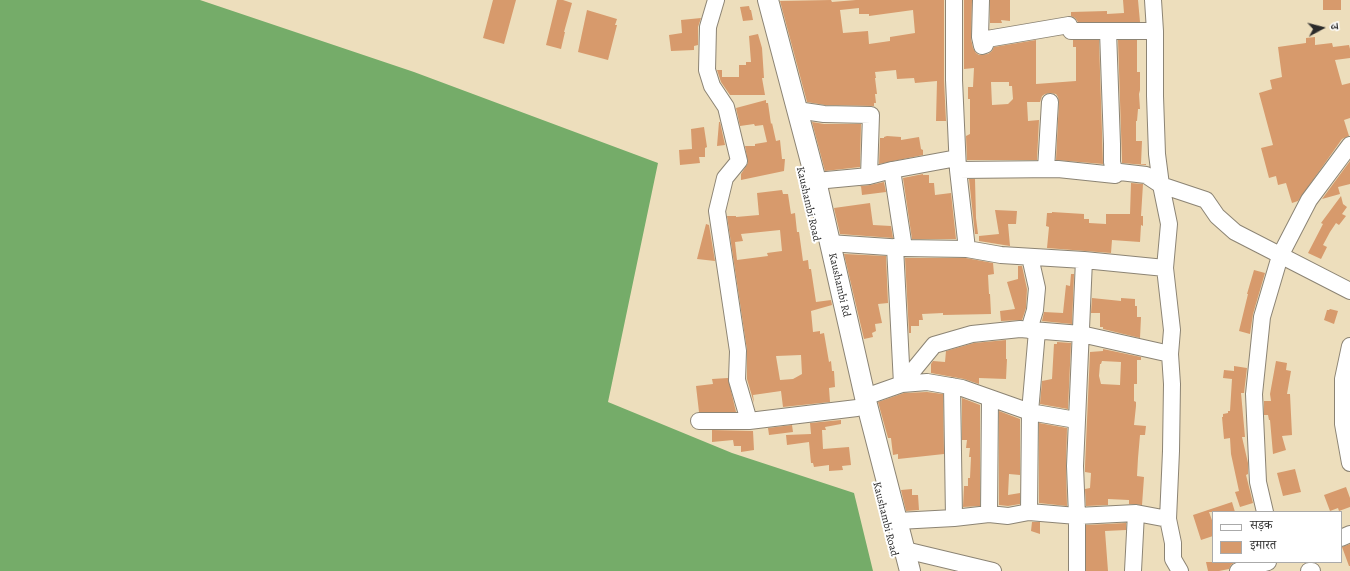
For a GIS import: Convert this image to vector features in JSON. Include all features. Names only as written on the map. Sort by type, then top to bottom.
[{"type":"main road","name":"Kaushambi Road","points":[[758,0],[861,402],[898,571]]},
{"type":"main road","name":"Kaushambi Rd","points":[[768,0],[816,181],[830,243],[861,402],[898,521],[910,571]]},
{"type":"street","points":[[716,0],[708,27],[707,70],[712,86],[726,107],[739,161],[725,178],[717,211],[738,351],[737,380],[750,421]]},
{"type":"street","points":[[954,0],[954,80],[958,164],[967,249]]},
{"type":"street","points":[[981,0],[980,37],[982,46],[985,45],[987,39],[1069,24],[1070,31],[1155,32]]},
{"type":"street","points":[[1153,0],[1157,154],[1161,185],[1169,224],[1166,268],[1172,330],[1170,354],[1172,384],[1168,519],[1173,543],[1173,559],[1180,571]]},
{"type":"street","points":[[1108,31],[1112,162],[1116,175]]},
{"type":"street","points":[[1046,169],[1050,102]]},
{"type":"street","points":[[797,110],[824,114],[872,115],[869,176]]},
{"type":"street","points":[[1265,511],[1258,482],[1254,394],[1262,317],[1280,256],[1309,200],[1350,145]]},
{"type":"street","points":[[816,181],[869,176],[892,170],[958,164],[1058,169],[1116,175],[1120,172],[1146,175],[1161,185],[1206,200],[1217,216],[1235,232],[1350,291]]},
{"type":"street","points":[[892,170],[899,248],[902,384]]},
{"type":"street","points":[[830,243],[899,248],[967,249],[1001,255],[1084,260],[1166,268]]},
{"type":"street","points":[[1029,512],[1030,412],[1033,330],[1037,288],[1030,257]]},
{"type":"street","points":[[1077,571],[1075,466],[1076,420],[1084,260]]},
{"type":"street","points":[[902,384],[934,345],[972,334],[1020,329],[1081,334],[1170,354]]},
{"type":"street","points":[[1350,346],[1343,379],[1343,424],[1350,463]]},
{"type":"street","points":[[699,421],[750,421],[861,402],[902,384],[927,382],[962,388],[1030,412],[1076,420]]},
{"type":"street","points":[[952,386],[954,518]]},
{"type":"street","points":[[989,514],[990,398]]},
{"type":"street","points":[[898,521],[954,518],[989,514],[1008,516],[1029,512],[1077,516],[1136,513],[1168,519]]},
{"type":"street","points":[[1133,571],[1136,513]]},
{"type":"street","points":[[905,550],[993,571]]},
{"type":"street","points":[[1238,571],[1265,563]]},
{"type":"green space","points":[[0,0],[200,0],[414,72],[658,163],[608,402],[732,453],[854,493],[873,571],[0,571]]},
{"type":"building","points":[[493,0],[516,0],[504,44],[483,38]]},
{"type":"building","points":[[557,0],[572,3],[561,49],[546,45]]},
{"type":"building","points":[[831,0],[832,2],[856,0],[944,0],[944,80],[946,121],[936,121],[937,81],[915,83],[914,78],[897,79],[896,70],[875,72],[877,94],[875,94],[876,103],[874,103],[874,106],[825,105],[807,102],[780,1]],"holes":[[[859,8],[859,14],[869,14],[869,16],[913,10],[915,33],[890,37],[890,41],[869,44],[868,31],[843,33],[840,10]]]},
{"type":"building","points":[[964,0],[972,0],[971,39],[973,48],[979,55],[988,54],[994,47],[1036,40],[1036,84],[1076,81],[1076,47],[1073,47],[1073,40],[1099,40],[1103,164],[1056,160],[1059,102],[1056,94],[1050,93],[1042,96],[1040,102],[1027,102],[1028,121],[1039,120],[1037,160],[967,160],[966,136],[970,134],[970,99],[968,99],[968,87],[973,87],[974,68],[964,69]],"holes":[[[991,82],[1009,82],[1009,86],[1012,86],[1013,99],[1008,104],[992,105]]]},
{"type":"building","points":[[990,0],[1010,0],[1010,21],[1001,20],[1002,23],[990,23]]},
{"type":"building","points":[[1123,0],[1138,0],[1140,22],[1078,22],[1071,16],[1071,12],[1107,11],[1107,14],[1124,13]]},
{"type":"building","points":[[1323,0],[1341,0],[1341,10],[1323,10]]},
{"type":"building","points":[[749,6],[753,20],[743,21],[740,7]]},
{"type":"building","points":[[587,10],[617,19],[615,25],[617,25],[608,60],[578,52]]},
{"type":"building","points":[[701,18],[698,27],[698,45],[694,46],[694,50],[671,51],[669,35],[682,33],[681,20]]},
{"type":"building","points":[[758,34],[762,48],[764,78],[762,78],[765,95],[730,95],[721,82],[717,70],[722,70],[722,77],[739,77],[739,65],[746,65],[746,62],[751,62],[749,36]]},
{"type":"building","points":[[1315,37],[1315,45],[1332,43],[1333,47],[1349,45],[1350,58],[1335,60],[1342,85],[1350,83],[1350,118],[1344,120],[1349,136],[1342,139],[1298,201],[1292,203],[1286,183],[1278,185],[1276,176],[1269,178],[1261,148],[1273,145],[1259,93],[1272,89],[1270,80],[1282,77],[1278,47],[1306,43],[1306,38]]},
{"type":"building","points":[[1118,40],[1137,40],[1137,72],[1140,72],[1140,109],[1138,109],[1136,121],[1136,141],[1142,141],[1141,164],[1146,165],[1122,163]]},
{"type":"building","points":[[766,100],[766,103],[768,103],[771,124],[772,123],[776,141],[780,140],[782,159],[785,159],[784,171],[741,180],[741,174],[748,163],[745,146],[755,146],[755,144],[767,142],[763,125],[755,126],[754,124],[740,126],[736,108]]},
{"type":"building","points":[[719,122],[725,145],[717,146]]},
{"type":"building","points":[[812,122],[824,124],[861,124],[860,167],[825,171]]},
{"type":"building","points":[[704,127],[707,147],[705,148],[705,157],[699,157],[700,163],[680,165],[679,150],[692,149],[691,129]]},
{"type":"building","points":[[887,136],[901,137],[901,140],[919,137],[923,155],[879,164],[880,138]]},
{"type":"building","points":[[1350,161],[1350,184],[1338,187],[1340,194],[1322,199]]},
{"type":"building","points":[[923,174],[929,175],[929,183],[934,183],[935,195],[951,193],[956,239],[912,239],[903,178]]},
{"type":"building","points":[[969,179],[975,179],[978,234],[975,234]]},
{"type":"building","points":[[884,182],[886,192],[862,195],[861,186]]},
{"type":"building","points":[[1131,183],[1143,184],[1141,216],[1143,216],[1143,226],[1141,225],[1140,242],[1112,240],[1111,253],[1047,248],[1049,227],[1046,226],[1047,213],[1084,214],[1084,219],[1089,219],[1089,223],[1106,224],[1106,214],[1130,214]]},
{"type":"building","points":[[782,190],[783,194],[788,194],[791,214],[795,213],[803,261],[808,260],[809,269],[811,269],[816,302],[831,300],[832,305],[811,311],[813,332],[820,331],[820,334],[824,333],[829,362],[831,361],[832,371],[834,371],[835,387],[829,388],[830,402],[783,407],[781,391],[753,395],[754,403],[747,379],[747,350],[727,216],[736,217],[759,215],[757,193]],"holes":[[[780,230],[782,251],[767,253],[768,256],[737,260],[735,242],[743,241],[741,234]],[[801,355],[802,374],[793,379],[780,380],[776,356]]]},
{"type":"building","points":[[1341,196],[1343,204],[1347,207],[1342,214],[1346,216],[1339,225],[1336,223],[1330,232],[1323,245],[1327,247],[1321,259],[1308,253],[1323,224],[1321,223]]},
{"type":"building","points":[[870,203],[873,225],[891,226],[893,238],[840,234],[834,208]]},
{"type":"building","points":[[995,210],[1017,211],[1016,224],[1008,224],[1010,246],[979,241],[979,236],[999,234]]},
{"type":"building","points":[[706,224],[709,225],[715,261],[697,259]]},
{"type":"building","points":[[844,254],[886,256],[888,303],[878,304],[882,323],[875,324],[876,331],[872,333],[873,337],[864,339]]},
{"type":"building","points":[[905,258],[966,258],[993,263],[994,274],[988,275],[991,314],[922,314],[923,320],[919,320],[919,326],[911,326],[911,333],[909,333]]},
{"type":"building","points":[[1018,266],[1022,266],[1027,289],[1026,308],[1022,320],[1001,321],[1000,311],[1015,309],[1007,282],[1018,279]]},
{"type":"building","points":[[1254,270],[1265,273],[1253,314],[1250,334],[1239,331]]},
{"type":"building","points":[[1071,274],[1074,274],[1072,324],[1042,321],[1044,312],[1063,313],[1066,285],[1070,286]]},
{"type":"building","points":[[1092,298],[1121,301],[1121,298],[1135,299],[1135,306],[1137,306],[1137,317],[1141,317],[1140,338],[1100,327],[1100,313],[1091,313]]},
{"type":"building","points":[[1330,309],[1338,311],[1334,324],[1324,320],[1327,310]]},
{"type":"building","points":[[1006,340],[1006,379],[979,378],[979,384],[964,379],[931,373],[931,364],[933,361],[945,362],[946,351],[974,343]]},
{"type":"building","points":[[1057,342],[1071,343],[1068,409],[1040,404],[1042,381],[1052,379],[1054,344],[1057,344]]},
{"type":"building","points":[[1103,349],[1141,357],[1141,360],[1137,360],[1137,384],[1134,384],[1134,401],[1136,402],[1136,406],[1134,425],[1146,426],[1145,435],[1140,435],[1137,476],[1144,477],[1142,505],[1129,504],[1129,500],[1108,499],[1108,505],[1086,506],[1085,489],[1090,488],[1091,473],[1085,472],[1090,352],[1103,351]],"holes":[[[1102,361],[1121,362],[1120,385],[1101,384],[1099,376],[1100,364]]]},
{"type":"building","points":[[1276,361],[1287,363],[1286,370],[1291,371],[1287,394],[1290,394],[1292,435],[1282,436],[1286,450],[1273,454],[1270,420],[1268,415],[1264,415],[1264,401],[1271,401],[1270,394]]},
{"type":"building","points":[[1234,366],[1247,368],[1244,393],[1241,393],[1245,437],[1242,437],[1248,463],[1248,474],[1246,475],[1253,503],[1240,507],[1235,492],[1239,491],[1231,454],[1230,438],[1224,439],[1222,417],[1223,414],[1230,411],[1232,379],[1223,378],[1224,370],[1234,371]]},
{"type":"building","points":[[728,378],[736,412],[699,412],[696,386],[713,384],[712,379]]},
{"type":"building","points":[[927,392],[943,394],[944,454],[898,459],[898,454],[893,455],[891,438],[888,438],[878,402],[904,393]]},
{"type":"building","points":[[962,398],[980,405],[980,506],[963,507],[964,486],[968,486],[968,478],[970,478],[971,457],[969,457],[970,448],[966,448],[967,440],[962,440]]},
{"type":"building","points":[[999,411],[1020,419],[1020,475],[1009,474],[1008,495],[1020,493],[1020,504],[1008,506],[999,505]]},
{"type":"building","points":[[841,420],[841,424],[825,427],[826,430],[822,430],[823,449],[849,447],[851,465],[842,466],[843,470],[829,471],[829,465],[814,467],[813,463],[811,463],[809,442],[787,445],[786,435],[811,434],[810,423]]},
{"type":"building","points":[[1039,423],[1067,428],[1067,506],[1039,503]]},
{"type":"building","points":[[792,425],[793,432],[769,435],[768,428]]},
{"type":"building","points":[[712,430],[753,431],[754,450],[741,452],[741,446],[734,446],[733,440],[712,442]]},
{"type":"building","points":[[1295,469],[1301,492],[1283,496],[1277,473]]},
{"type":"building","points":[[1346,487],[1350,498],[1350,507],[1339,511],[1338,508],[1330,511],[1324,495]]},
{"type":"building","points":[[912,489],[912,495],[918,495],[919,510],[906,511],[901,490]]},
{"type":"building","points":[[1232,502],[1235,511],[1209,512],[1212,520],[1212,536],[1201,540],[1193,515]]},
{"type":"building","points":[[1032,522],[1040,522],[1040,534],[1031,531]]},
{"type":"building","points":[[1126,523],[1126,530],[1105,531],[1108,571],[1086,571],[1086,525]]},
{"type":"building","points":[[1350,544],[1350,566],[1349,566],[1342,547]]},
{"type":"building","points":[[1206,562],[1234,563],[1229,569],[1208,571]]}]
